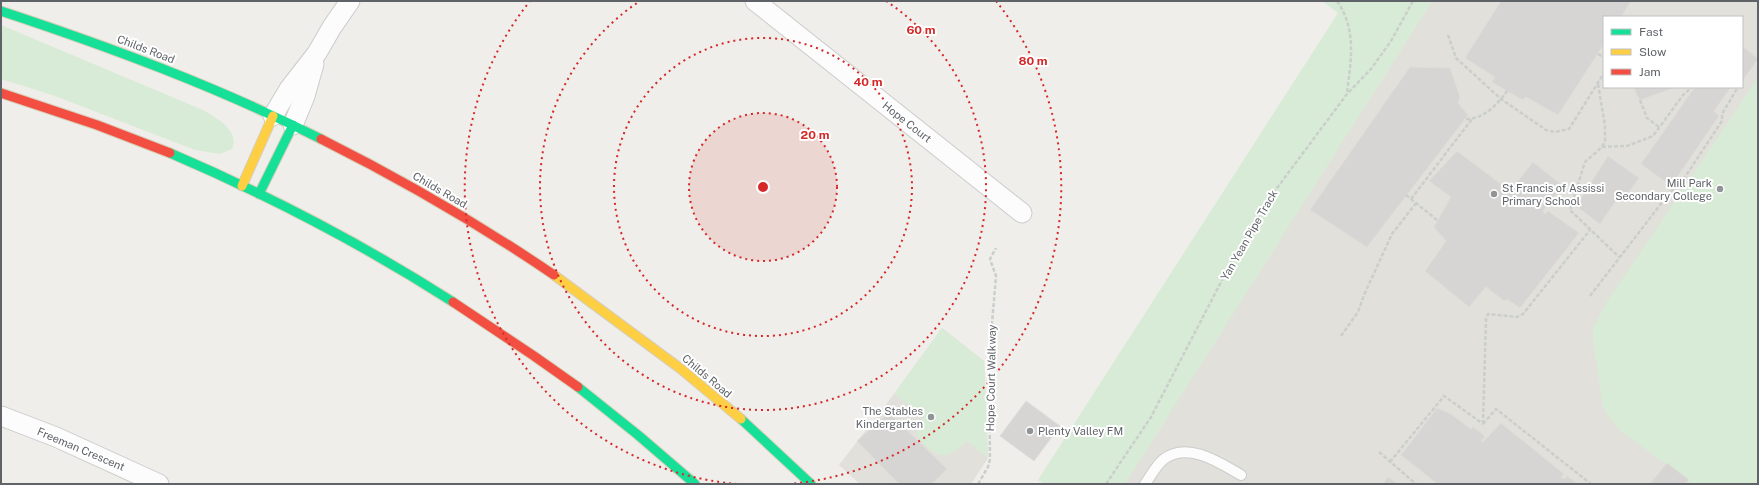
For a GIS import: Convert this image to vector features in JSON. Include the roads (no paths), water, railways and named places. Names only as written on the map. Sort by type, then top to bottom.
[{"type":"main road","name":"Childs Road","points":[[1,11],[72,34],[184,76],[293,125],[362,159],[436,200],[539,265],[605,312],[698,382],[811,484]]},
{"type":"main road","points":[[1,93],[104,128],[190,162],[317,223],[390,263],[463,308],[541,360],[620,420],[695,484]]},
{"type":"main road","points":[[242,186],[273,116]]},
{"type":"main road","points":[[259,194],[293,125]]},
{"type":"street","points":[[273,116],[289,89],[317,53],[332,27],[350,1]]},
{"type":"street","name":"Hope Court","points":[[755,1],[1022,213]]},
{"type":"street","points":[[293,125],[305,96],[317,53]]},
{"type":"street","name":"Freeman Crescent","points":[[1,417],[56,437],[159,484]]},
{"type":"lane","points":[[1145,484],[1164,459],[1178,453],[1196,453],[1209,458],[1241,475]]},
{"type":"place","name":"Mill Park Secondary College","points":[[1720,189]]},
{"type":"place","name":"St Francis of Assissi Primary School","points":[[1494,194]]},
{"type":"place","name":"The Stables Kindergarten","points":[[931,417]]},
{"type":"place","name":"Plenty Valley FM","points":[[1030,431]]}]
